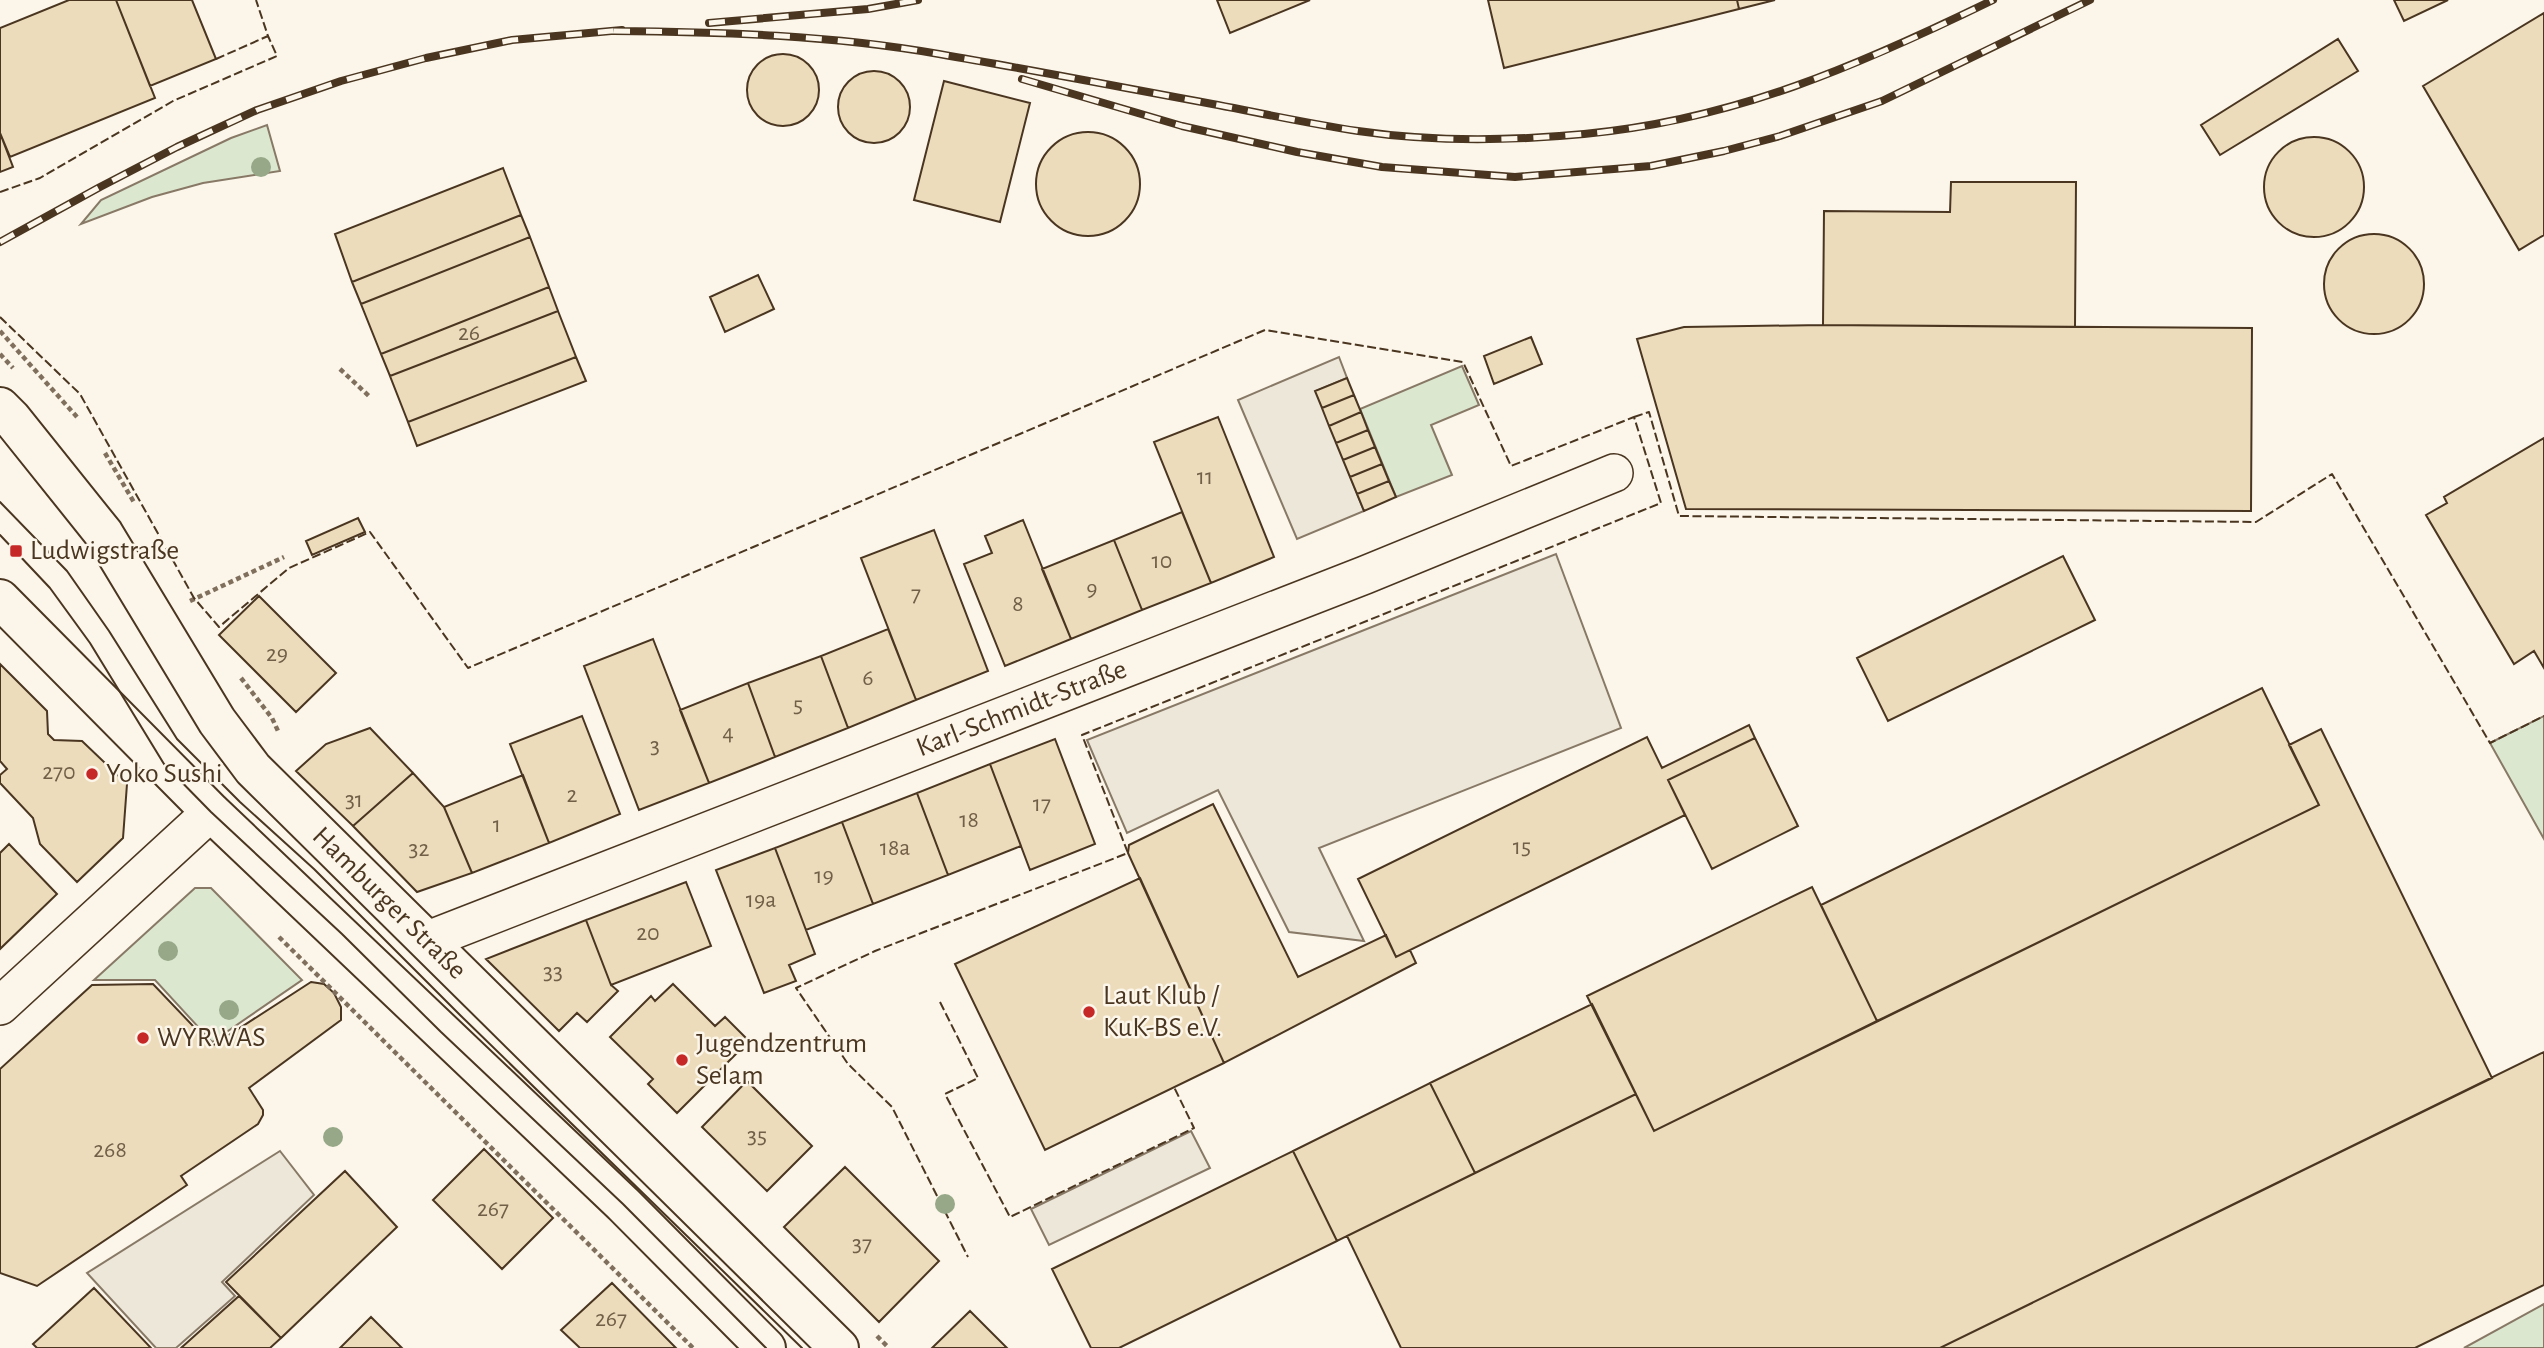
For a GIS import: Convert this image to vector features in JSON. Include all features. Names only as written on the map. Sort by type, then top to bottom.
[{"type":"main road","name":"Hamburger Straße","points":[[0,407],[104,534],[217,722],[253,769],[839,1348]]},
{"type":"main road","name":"Hamburger Straße","points":[[0,599],[211,812],[623,1204],[766,1348]]},
{"type":"street","name":"Karl-Schmidt-Straße","points":[[428,940],[1365,575],[1614,473]]},
{"type":"street","points":[[0,1006],[211,812]]},
{"type":"path","points":[[0,331],[76,417]]},
{"type":"path","points":[[340,369],[370,397]]},
{"type":"path","points":[[188,603],[284,557]]},
{"type":"path","points":[[274,932],[693,1348]]},
{"type":"green space","points":[[267,125],[280,171],[203,183],[152,197],[81,224],[101,200],[231,138]]},
{"type":"green space","points":[[1462,366],[1479,405],[1431,425],[1452,475],[1396,497],[1360,409]]},
{"type":"green space","points":[[2544,716],[2544,839],[2490,743]]},
{"type":"green space","points":[[195,888],[211,888],[302,980],[212,1042],[155,980],[94,980]]},
{"type":"green space","points":[[2544,1304],[2544,1348],[2464,1348]]},
{"type":"shaded area","points":[[1339,357],[1347,378],[1316,391],[1364,511],[1297,539],[1238,400]]},
{"type":"shaded area","points":[[1556,554],[1621,728],[1319,848],[1364,941],[1289,932],[1218,790],[1127,833],[1087,740]]},
{"type":"shaded area","points":[[1191,1131],[1210,1168],[1049,1245],[1031,1209]]},
{"type":"shaded area","points":[[280,1151],[314,1195],[222,1282],[235,1296],[176,1348],[156,1348],[87,1273]]},
{"type":"building","points":[[69,0],[116,0],[155,98],[10,157],[0,133],[0,28]]},
{"type":"building","points":[[116,0],[192,0],[216,59],[150,86]]},
{"type":"building","points":[[1217,0],[1310,0],[1230,33]]},
{"type":"building","points":[[1488,0],[1737,0],[1739,9],[1504,68]]},
{"type":"building","points":[[1737,0],[1775,0],[1739,9]]},
{"type":"building","points":[[2394,0],[2448,0],[2404,21]]},
{"type":"building","points":[[2544,13],[2544,235],[2519,250],[2423,86]]},
{"type":"building","points":[[2338,39],[2358,71],[2220,155],[2201,125]]},
{"type":"building","points":[[790,54],[809,64],[817,76],[817,104],[809,116],[797,124],[776,126],[757,116],[749,104],[747,83],[757,64],[769,56]]},
{"type":"building","points":[[881,71],[900,81],[908,93],[908,121],[900,133],[888,141],[867,143],[848,133],[840,121],[838,100],[848,81],[860,73]]},
{"type":"building","points":[[944,81],[1030,103],[1000,222],[914,200]]},
{"type":"building","points":[[1088,132],[1108,136],[1125,147],[1136,164],[1140,184],[1136,204],[1125,221],[1108,232],[1088,236],[1068,232],[1051,221],[1040,204],[1036,184],[1040,164],[1051,147],[1068,136]]},
{"type":"building","points":[[0,133],[13,167],[0,172]]},
{"type":"building","points":[[2314,137],[2333,141],[2349,152],[2360,168],[2364,187],[2360,206],[2349,222],[2333,233],[2314,237],[2295,233],[2279,222],[2268,206],[2264,187],[2268,168],[2279,152],[2295,141]]},
{"type":"building","points":[[503,168],[521,215],[352,282],[335,234]]},
{"type":"building","points":[[1951,182],[2076,182],[2075,327],[1823,325],[1824,211],[1950,212]]},
{"type":"building","points":[[521,215],[530,237],[361,304],[352,282]]},
{"type":"building","points":[[2374,234],[2402,242],[2416,256],[2424,284],[2416,312],[2402,326],[2374,334],[2346,326],[2332,312],[2324,284],[2332,256],[2346,242]]},
{"type":"building","points":[[530,237],[549,287],[381,354],[361,304]]},
{"type":"building","points":[[758,275],[774,309],[725,332],[710,297]]},
{"type":"building","points":[[549,287],[558,311],[390,376],[381,354]]},
{"type":"building","points":[[558,311],[576,357],[408,422],[390,376]]},
{"type":"building","points":[[1823,325],[2252,328],[2251,511],[1686,509],[1637,339],[1684,327]]},
{"type":"building","points":[[1531,337],[1542,364],[1494,384],[1484,356]]},
{"type":"building","points":[[576,357],[586,381],[417,446],[408,422]]},
{"type":"building","points":[[1347,378],[1354,395],[1322,408],[1315,391]]},
{"type":"building","points":[[1354,395],[1361,412],[1329,426],[1322,408]]},
{"type":"building","points":[[1361,412],[1368,430],[1336,443],[1329,426]]},
{"type":"building","points":[[1218,417],[1274,557],[1211,583],[1154,442]]},
{"type":"building","points":[[1368,430],[1375,447],[1343,460],[1336,443]]},
{"type":"building","points":[[2544,438],[2544,668],[2534,651],[2514,664],[2426,515],[2447,503],[2444,497]]},
{"type":"building","points":[[1375,447],[1382,464],[1350,477],[1343,460]]},
{"type":"building","points":[[1382,464],[1389,481],[1357,494],[1350,477]]},
{"type":"building","points":[[1389,481],[1396,497],[1364,511],[1357,494]]},
{"type":"building","points":[[1182,512],[1211,583],[1142,610],[1114,540]]},
{"type":"building","points":[[358,518],[365,532],[312,555],[306,541]]},
{"type":"building","points":[[1023,520],[1071,639],[1005,666],[964,564],[992,553],[985,536]]},
{"type":"building","points":[[934,530],[988,671],[916,700],[861,558]]},
{"type":"building","points":[[1114,540],[1142,610],[1071,639],[1042,569]]},
{"type":"building","points":[[2063,556],[2095,620],[1888,721],[1857,658]]},
{"type":"building","points":[[259,596],[336,673],[296,712],[219,635]]},
{"type":"building","points":[[888,629],[916,700],[848,728],[821,656]]},
{"type":"building","points":[[653,639],[709,783],[639,810],[584,666]]},
{"type":"building","points":[[821,656],[848,728],[775,757],[748,683]]},
{"type":"building","points":[[0,664],[47,711],[48,734],[54,740],[82,741],[127,784],[123,838],[77,882],[40,844],[33,818],[0,783],[0,775],[7,769],[0,761]]},
{"type":"building","points":[[748,683],[775,757],[709,783],[680,710]]},
{"type":"building","points":[[2262,688],[2319,805],[1877,1021],[1821,905]]},
{"type":"building","points":[[582,716],[620,814],[549,843],[510,744]]},
{"type":"building","points":[[1749,725],[1755,738],[1668,780],[1685,815],[1396,957],[1358,879],[1647,737],[1662,768]]},
{"type":"building","points":[[370,728],[413,773],[353,826],[296,771],[326,744]]},
{"type":"building","points":[[2321,729],[2492,1078],[1940,1348],[1401,1348],[1347,1236],[1636,1094],[1654,1131],[2319,805],[2289,745]]},
{"type":"building","points":[[1755,738],[1798,826],[1712,869],[1668,780]]},
{"type":"building","points":[[1055,739],[1095,844],[1030,870],[990,764]]},
{"type":"building","points":[[990,764],[1021,846],[948,875],[917,793]]},
{"type":"building","points":[[413,773],[444,807],[472,873],[417,892],[353,826]]},
{"type":"building","points":[[523,775],[549,843],[472,873],[444,807]]},
{"type":"building","points":[[917,793],[948,875],[873,904],[842,822]]},
{"type":"building","points":[[1213,804],[1298,977],[1386,935],[1396,957],[1410,950],[1416,963],[1224,1063],[1128,853],[1129,845]]},
{"type":"building","points":[[842,822],[873,904],[806,930],[775,848]]},
{"type":"building","points":[[9,844],[57,894],[0,949],[0,853]]},
{"type":"building","points":[[775,848],[815,954],[789,965],[796,981],[764,993],[716,870]]},
{"type":"building","name":"Laut Klub / KuK-BS e.V.","points":[[1140,878],[1224,1063],[1045,1150],[955,964]]},
{"type":"building","points":[[686,882],[711,946],[611,985],[586,920]]},
{"type":"building","points":[[1812,887],[1877,1021],[1654,1131],[1587,996]]},
{"type":"building","points":[[586,920],[611,985],[618,991],[587,1022],[577,1013],[559,1031],[486,959]]},
{"type":"building","points":[[311,982],[324,984],[334,993],[341,1007],[341,1020],[249,1088],[263,1110],[258,1124],[181,1176],[187,1185],[37,1286],[0,1273],[0,1069],[92,985],[153,984],[212,1046]]},
{"type":"building","name":"Jugendzentrum Selam","points":[[673,984],[715,1026],[725,1017],[749,1041],[677,1113],[648,1084],[653,1079],[610,1037],[651,996],[655,1001]]},
{"type":"building","points":[[1592,1004],[1636,1094],[1475,1173],[1430,1083]]},
{"type":"building","points":[[2544,1052],[2544,1285],[2415,1348],[1940,1348]]},
{"type":"building","points":[[747,1081],[812,1146],[767,1191],[702,1127]]},
{"type":"building","points":[[1430,1083],[1475,1173],[1337,1241],[1293,1151]]},
{"type":"building","points":[[484,1149],[553,1218],[502,1269],[433,1200]]},
{"type":"building","points":[[1293,1151],[1337,1241],[1119,1348],[1091,1348],[1052,1269]]},
{"type":"building","points":[[845,1167],[939,1261],[879,1322],[784,1227]]},
{"type":"building","points":[[345,1171],[397,1227],[281,1338],[226,1282]]},
{"type":"building","points":[[612,1283],[676,1348],[580,1348],[561,1330]]},
{"type":"building","points":[[94,1288],[151,1348],[37,1348],[33,1344]]},
{"type":"building","points":[[239,1296],[281,1338],[270,1348],[181,1348]]},
{"type":"building","points":[[970,1311],[1007,1348],[932,1348]]},
{"type":"building","points":[[371,1317],[402,1348],[340,1348]]},
{"type":"tram line","points":[[0,502],[67,571],[109,631],[177,739],[240,802],[314,869],[802,1348]]},
{"type":"tram line","points":[[0,535],[50,588],[90,643],[164,764],[211,812],[623,1204],[766,1348]]},
{"type":"railway","points":[[709,23],[868,9],[918,0]]},
{"type":"railway","points":[[614,31],[736,34],[858,43],[974,60],[1358,131],[1443,139],[1499,139],[1584,134],[1639,127],[1744,103],[1845,67],[1993,0]]},
{"type":"railway","points":[[1022,79],[1182,126],[1297,152],[1382,167],[1515,177],[1651,166],[1780,136],[1882,101],[2090,0]]},
{"type":"railway","points":[[0,242],[177,147],[257,110],[341,81],[426,58],[512,40],[622,30]]},
{"type":"fence","points":[[216,59],[268,36],[256,0]]},
{"type":"fence","points":[[0,192],[40,178],[173,101],[277,56],[268,36]]},
{"type":"fence","points":[[0,317],[80,394],[194,598],[219,627],[289,568],[370,532],[468,668],[1265,330],[1463,362],[1511,466],[1634,417],[1661,503],[1082,735],[1128,853],[875,951],[796,988],[848,1064],[892,1107],[968,1257]]},
{"type":"fence","points":[[1634,417],[1649,412],[1679,516],[2256,522],[2332,474],[2490,743],[2544,716]]},
{"type":"fence","points":[[940,1002],[978,1078],[945,1094],[1010,1217],[1194,1128],[1174,1087]]},
{"type":"place","name":"Ludwigstraße","points":[[16,551]]},
{"type":"place","name":"Yoko Sushi","points":[[92,774]]},
{"type":"place","name":"Laut Klub / KuK-BS e.V.","points":[[1089,1012]]},
{"type":"place","name":"WYRWAS","points":[[143,1038]]},
{"type":"place","name":"Jugendzentrum Selam","points":[[682,1060]]}]
